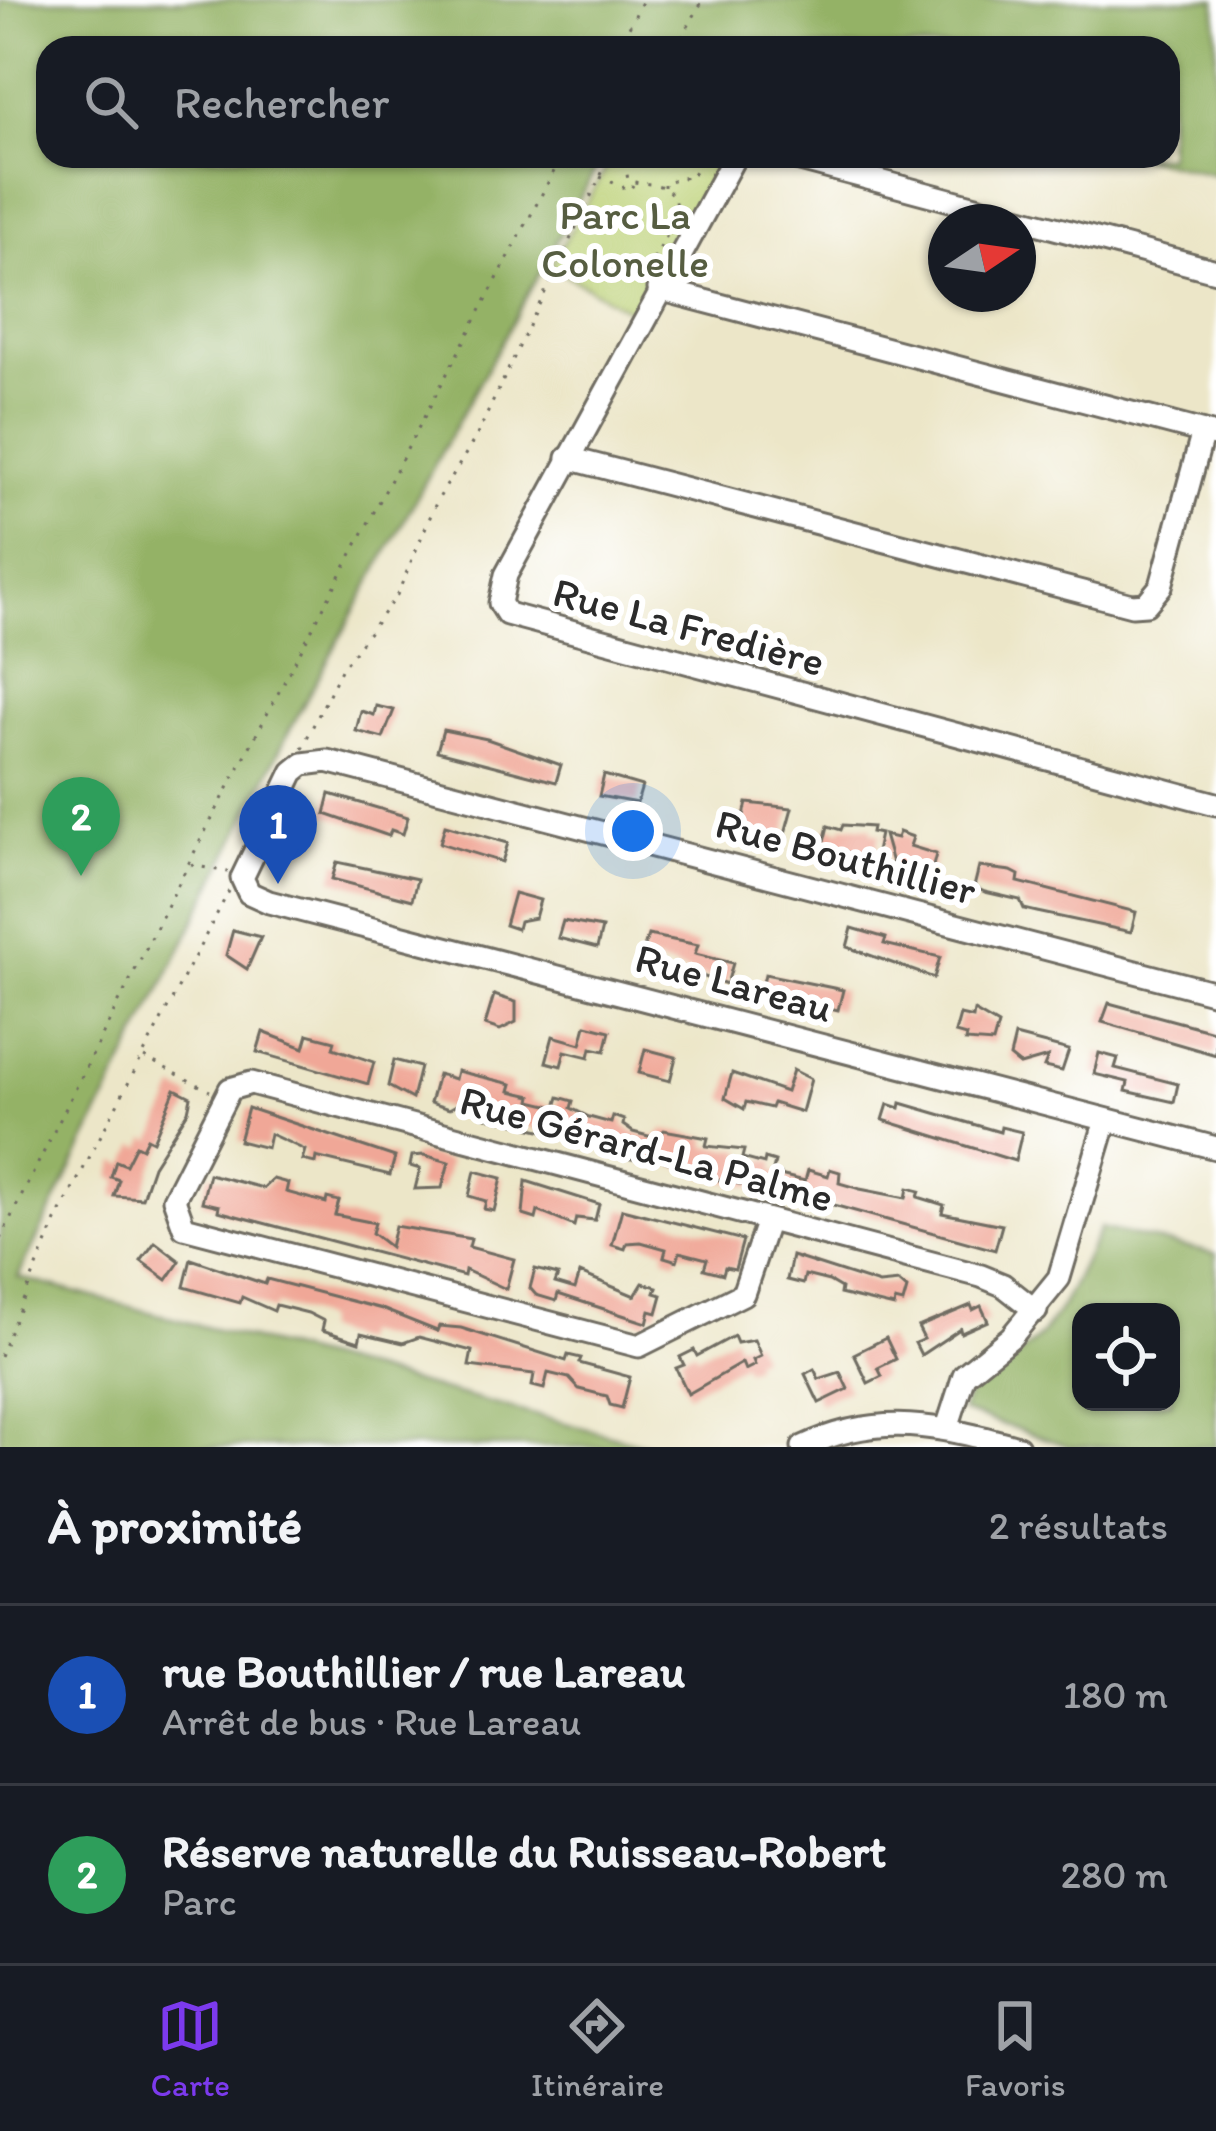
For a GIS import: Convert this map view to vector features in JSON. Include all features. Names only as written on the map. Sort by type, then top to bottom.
[{"type":"street","name":"Rue La Fredière","points":[[723,168],[500,589],[500,603],[518,621],[1216,804]]},
{"type":"street","points":[[830,168],[1216,271]]},
{"type":"street","points":[[568,458],[1132,605],[1146,604],[1161,586],[1210,433],[663,281]]},
{"type":"street","name":"Rue Bouthillier","points":[[303,764],[338,763],[1216,993]]},
{"type":"street","points":[[242,878],[282,789],[303,764]]},
{"type":"street","name":"Rue Lareau","points":[[242,878],[249,893],[269,902],[1216,1148]]},
{"type":"street","name":"Rue Gérard-La Palme","points":[[227,1094],[250,1083],[981,1276],[1003,1285],[1036,1311]]},
{"type":"street","points":[[227,1094],[174,1199],[184,1227],[626,1345],[651,1343],[732,1304],[750,1282],[768,1220]]},
{"type":"street","points":[[947,1428],[964,1375],[1036,1311],[1070,1254],[1106,1120]]},
{"type":"street","points":[[803,1447],[839,1430],[883,1422],[947,1428],[1018,1447]]},
{"type":"path","points":[[624,36],[643,0]]},
{"type":"path","points":[[683,36],[703,0]]},
{"type":"path","points":[[0,1239],[189,864],[556,168]]},
{"type":"path","points":[[303,764],[301,752],[329,690],[397,595],[603,168]]},
{"type":"path","points":[[624,168],[634,184],[664,188],[675,200],[675,214],[653,260],[663,281]]},
{"type":"path","points":[[664,188],[664,182],[692,176],[697,168]]},
{"type":"path","points":[[598,176],[630,190],[634,184]]},
{"type":"path","points":[[189,864],[242,878]]},
{"type":"path","points":[[0,1356],[56,1222],[229,891],[242,878]]},
{"type":"path","points":[[142,1056],[227,1094]]},
{"type":"green space","points":[[0,0],[1216,0],[1216,175],[1180,166],[1180,36],[36,36],[36,168],[596,168],[288,733],[18,1277],[655,1447],[0,1447]]},
{"type":"green space","name":"Parc La Colonelle","points":[[606,168],[718,168],[642,318],[550,266]]},
{"type":"green space","points":[[1100,1228],[1216,1254],[1216,1447],[1071,1447],[961,1411],[974,1382],[1022,1353],[1065,1300]]},
{"type":"building","points":[[376,706],[394,710],[383,738],[356,731],[361,711],[374,715]]},
{"type":"building","points":[[443,730],[487,739],[561,765],[556,782],[437,751]]},
{"type":"building","points":[[604,775],[642,786],[637,803],[599,796]]},
{"type":"building","points":[[330,794],[408,817],[403,834],[391,830],[389,836],[325,814]]},
{"type":"building","points":[[747,803],[792,808],[781,848],[731,834],[735,822],[742,824]]},
{"type":"building","points":[[445,825],[508,843],[502,862],[440,843]]},
{"type":"building","points":[[843,825],[872,827],[871,832],[880,834],[874,861],[837,849],[835,854],[822,850],[828,826],[841,830]]},
{"type":"building","points":[[899,832],[913,837],[910,846],[936,854],[932,870],[912,865],[894,870],[884,835],[897,838]]},
{"type":"building","points":[[337,862],[417,879],[412,900],[332,879]]},
{"type":"building","points":[[979,867],[1011,871],[1019,875],[1018,882],[1136,912],[1131,932],[1024,909],[1020,900],[974,887]]},
{"type":"building","points":[[514,893],[540,900],[535,918],[519,921],[517,929],[505,925]]},
{"type":"building","points":[[563,921],[602,928],[597,948],[558,938]]},
{"type":"building","points":[[852,928],[886,938],[884,944],[940,957],[934,978],[847,947]]},
{"type":"building","points":[[233,930],[261,937],[247,969],[226,955]]},
{"type":"building","points":[[648,935],[698,945],[695,954],[733,963],[727,984],[641,957]]},
{"type":"building","points":[[765,974],[843,990],[838,1010],[761,992]]},
{"type":"building","points":[[494,995],[516,1002],[516,1022],[500,1030],[485,1025]]},
{"type":"building","points":[[1109,1003],[1216,1032],[1216,1055],[1102,1022]]},
{"type":"building","points":[[974,1011],[998,1025],[993,1043],[965,1041],[966,1036],[955,1033],[960,1015],[973,1018]]},
{"type":"building","points":[[586,1025],[610,1031],[605,1051],[591,1048],[589,1057],[565,1051],[561,1066],[546,1062],[553,1036],[581,1044]]},
{"type":"building","points":[[263,1032],[304,1048],[308,1034],[335,1041],[333,1048],[374,1062],[368,1084],[257,1052]]},
{"type":"building","points":[[1015,1036],[1069,1050],[1062,1071],[1044,1067],[1048,1057],[1020,1065],[1010,1057]]},
{"type":"building","points":[[645,1049],[676,1057],[670,1081],[639,1073]]},
{"type":"building","points":[[1099,1053],[1118,1058],[1115,1068],[1178,1084],[1174,1102],[1126,1091],[1128,1082],[1094,1074]]},
{"type":"building","points":[[394,1060],[420,1067],[412,1099],[388,1086]]},
{"type":"building","points":[[793,1070],[811,1079],[802,1112],[773,1103],[771,1108],[746,1102],[744,1109],[725,1098],[732,1073],[786,1092]]},
{"type":"building","points":[[457,1071],[512,1084],[510,1091],[532,1096],[531,1101],[556,1107],[559,1097],[573,1101],[571,1108],[611,1123],[613,1116],[624,1120],[623,1125],[633,1132],[656,1138],[664,1130],[708,1138],[706,1146],[744,1150],[742,1158],[775,1162],[773,1170],[784,1176],[805,1181],[808,1170],[828,1176],[830,1169],[840,1172],[839,1183],[860,1189],[906,1198],[908,1188],[920,1191],[918,1197],[944,1205],[942,1213],[1002,1225],[995,1250],[801,1196],[709,1178],[657,1158],[656,1163],[626,1158],[602,1145],[482,1116],[483,1111],[458,1104],[449,1109],[430,1103],[438,1074],[455,1079]]},
{"type":"building","points":[[175,1089],[191,1097],[188,1111],[153,1166],[142,1198],[114,1196],[119,1180],[111,1177],[116,1161],[126,1165],[136,1145],[142,1148],[147,1138],[153,1141]]},
{"type":"building","points":[[901,1103],[1000,1132],[1001,1127],[1022,1132],[1015,1161],[883,1120],[888,1104],[900,1108]]},
{"type":"building","points":[[248,1108],[395,1157],[390,1175],[316,1157],[315,1163],[302,1160],[305,1150],[270,1134],[267,1148],[239,1141]]},
{"type":"building","points":[[412,1156],[449,1162],[442,1188],[415,1189],[420,1169],[410,1166]]},
{"type":"building","points":[[475,1171],[502,1178],[494,1211],[484,1209],[486,1201],[469,1196]]},
{"type":"building","points":[[209,1174],[263,1188],[273,1179],[288,1183],[286,1192],[326,1203],[327,1198],[339,1201],[335,1215],[375,1223],[372,1233],[390,1247],[395,1226],[471,1239],[469,1247],[514,1259],[506,1289],[465,1270],[464,1276],[218,1211],[219,1206],[202,1202]]},
{"type":"building","points":[[526,1181],[599,1204],[595,1220],[576,1218],[574,1226],[538,1211],[536,1219],[523,1215]]},
{"type":"building","points":[[622,1209],[743,1240],[735,1269],[725,1267],[723,1274],[704,1269],[707,1259],[680,1252],[677,1261],[664,1257],[666,1249],[641,1242],[627,1243],[625,1249],[612,1245]]},
{"type":"building","points":[[155,1242],[180,1261],[167,1280],[141,1261]]},
{"type":"building","points":[[792,1256],[879,1284],[899,1282],[907,1289],[903,1303],[895,1301],[894,1307],[840,1294],[841,1288],[829,1281],[805,1275],[803,1284],[787,1280]]},
{"type":"building","points":[[191,1259],[265,1284],[267,1279],[382,1309],[437,1331],[439,1326],[461,1328],[566,1361],[568,1355],[581,1358],[579,1363],[630,1377],[622,1408],[610,1405],[607,1396],[579,1389],[569,1378],[548,1373],[544,1389],[532,1386],[534,1374],[469,1366],[472,1351],[419,1337],[403,1343],[361,1333],[359,1342],[322,1330],[324,1321],[308,1313],[276,1305],[274,1311],[242,1297],[240,1303],[184,1287]]},
{"type":"building","points":[[535,1269],[558,1275],[555,1283],[575,1289],[580,1273],[635,1296],[643,1283],[657,1287],[655,1293],[662,1295],[657,1313],[650,1311],[647,1323],[558,1294],[556,1301],[536,1295],[530,1288]]},
{"type":"building","points":[[971,1305],[973,1310],[981,1306],[988,1321],[961,1333],[960,1329],[921,1355],[915,1343],[924,1339],[918,1327]]},
{"type":"building","points":[[734,1336],[737,1343],[754,1340],[761,1356],[753,1360],[755,1365],[745,1370],[742,1363],[688,1394],[676,1368],[684,1365],[680,1357],[694,1350],[697,1356]]},
{"type":"building","points":[[886,1338],[896,1359],[878,1368],[882,1376],[868,1383],[854,1354]]},
{"type":"building","points":[[814,1369],[819,1379],[840,1372],[848,1389],[819,1403],[805,1374]]},
{"type":"place","name":"Réserve naturelle du Ruisseau-Robert","points":[[81,876]]},
{"type":"place","name":"rue Bouthillier / rue Lareau","points":[[278,884]]}]
